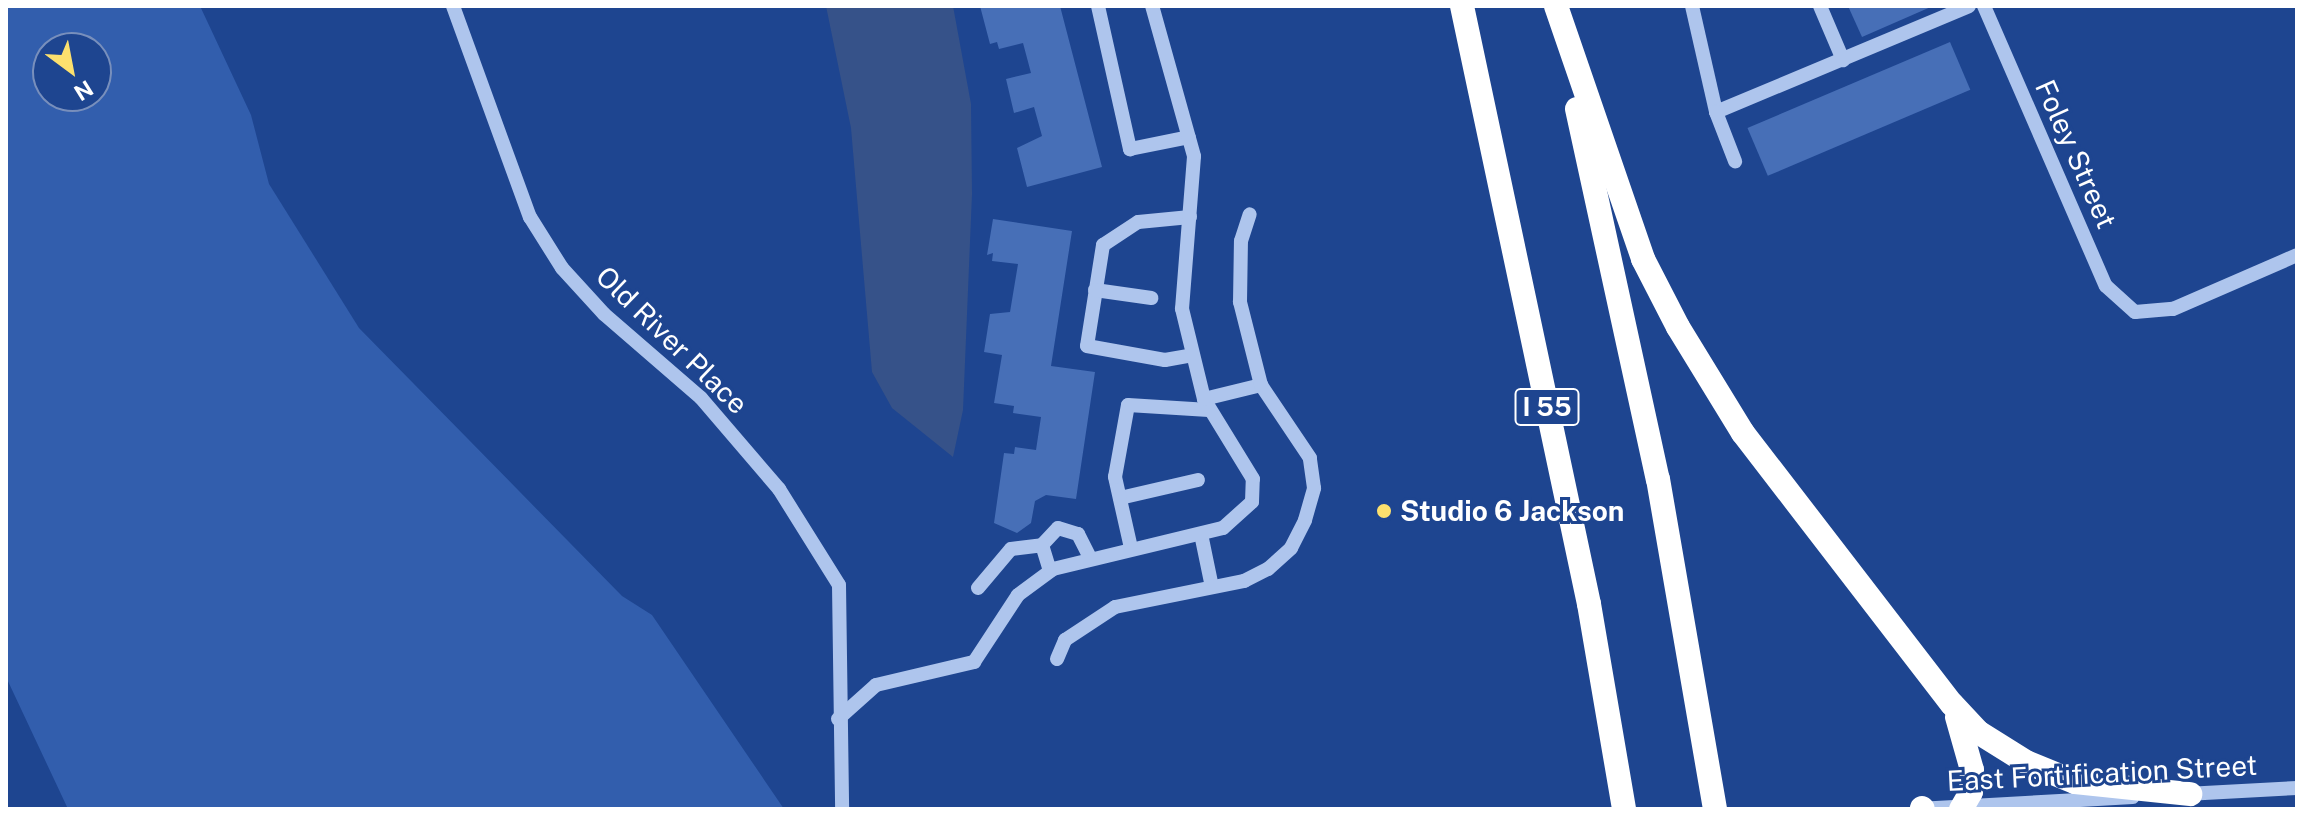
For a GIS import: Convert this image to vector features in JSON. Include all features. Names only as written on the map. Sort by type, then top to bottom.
[{"type":"highway","name":"I 55","points":[[1462,6],[1589,604],[1624,809]]},
{"type":"highway","points":[[1556,6],[1643,259],[1678,327],[1743,433],[1952,704],[1978,732],[2026,762],[2075,782],[2190,794]]},
{"type":"highway","points":[[1556,6],[1658,479],[1715,809]]},
{"type":"highway","points":[[1952,704],[1971,750],[1971,792],[1962,808]]},
{"type":"street","name":"Old River Place","points":[[453,6],[530,217],[562,268],[604,314],[701,398],[779,489],[839,585],[838,719],[846,806]]},
{"type":"street","points":[[1098,6],[1130,149],[1189,137]]},
{"type":"street","points":[[838,719],[876,685],[974,662],[1018,595],[1050,571],[1090,558],[1201,534],[1234,523],[1252,502],[1254,490],[1207,405],[1193,355],[1181,293],[1195,171],[1189,137],[1152,6]]},
{"type":"street","points":[[1692,6],[1716,112],[1735,161]]},
{"type":"street","points":[[1820,6],[1843,60]]},
{"type":"street","points":[[1716,112],[1843,60],[1940,12],[1969,6]]},
{"type":"street","name":"Foley Street","points":[[1984,6],[2106,286],[2135,312],[2173,309],[2297,255]]},
{"type":"street","points":[[1057,659],[1065,640],[1115,607],[1212,587],[1268,569],[1291,548],[1314,488],[1310,458],[1261,385],[1237,273],[1250,214]]},
{"type":"street","points":[[1190,217],[1138,222],[1114,234],[1103,245],[1087,346],[1165,360],[1193,355]]},
{"type":"street","points":[[1095,290],[1151,298]]},
{"type":"street","points":[[1131,548],[1115,477],[1128,405],[1207,405],[1261,385]]},
{"type":"street","points":[[1120,498],[1198,480]]},
{"type":"street","points":[[1050,571],[1042,545],[1048,533],[1067,527],[1078,534],[1090,558]]},
{"type":"street","points":[[1201,534],[1212,587]]},
{"type":"street","points":[[978,588],[1011,549],[1042,545]]},
{"type":"street","name":"East Fortification Street","points":[[1911,809],[2297,788]]},
{"type":"shaded area","points":[[6,6],[200,6],[251,115],[269,184],[359,328],[622,596],[652,615],[784,809],[68,809],[6,677]]},
{"type":"shaded area","points":[[826,6],[953,6],[971,104],[972,194],[963,410],[953,457],[892,408],[872,372],[851,128]]},
{"type":"building","points":[[980,6],[1060,6],[1102,167],[1027,187],[1017,148],[1042,136],[1034,107],[1014,113],[1006,79],[1031,73],[1023,43],[999,49],[997,42],[990,44]]},
{"type":"building","points":[[1848,6],[1933,6],[1862,37]]},
{"type":"building","points":[[1950,42],[1970,90],[1768,176],[1747,128]]},
{"type":"building","points":[[993,219],[1072,231],[1051,366],[1095,372],[1076,499],[1046,495],[1035,501],[1031,523],[1017,533],[994,523],[1004,453],[1014,454],[1015,447],[1036,450],[1041,417],[1013,413],[1014,406],[994,403],[1002,355],[984,352],[990,314],[1010,312],[1018,264],[992,261],[993,253],[987,255]]},
{"type":"place","name":"Studio 6 Jackson","points":[[1384,511]]}]
